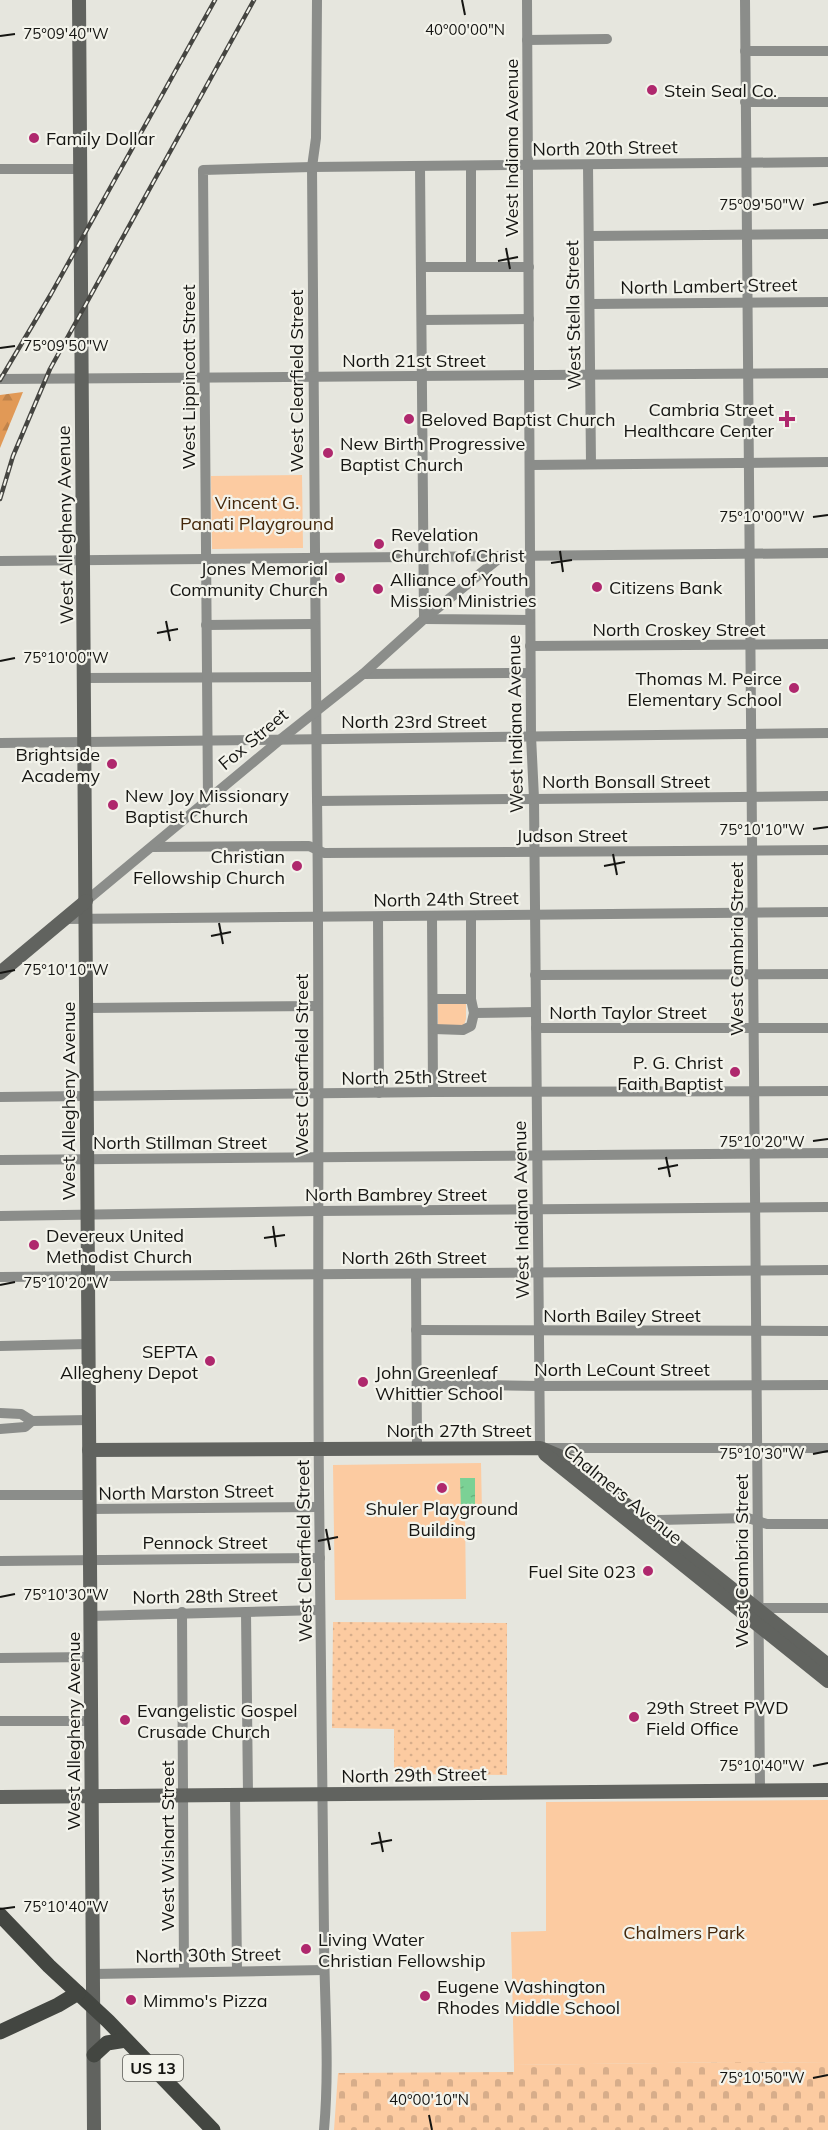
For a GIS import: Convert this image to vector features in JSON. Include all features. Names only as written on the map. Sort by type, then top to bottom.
[{"type":"main road","name":"West Allegheny Avenue","points":[[79,0],[94,2130]]},
{"type":"main road","name":"Fox Street","points":[[0,973],[86,901]]},
{"type":"main road","name":"North 27th Street","points":[[89,1450],[540,1448]]},
{"type":"main road","name":"Chalmers Avenue","points":[[540,1448],[571,1461],[758,1625],[828,1681]]},
{"type":"main road","name":"Chalmers Avenue","points":[[646,1528],[758,1608],[828,1665]]},
{"type":"main road","name":"North 29th Street","points":[[0,1797],[828,1790]]},
{"type":"main road","name":"US 13","points":[[0,1915],[213,2130]]},
{"type":"main road","points":[[0,2032],[58,2006],[78,1993],[93,1974]]},
{"type":"main road","points":[[94,2055],[107,2043],[126,2040]]},
{"type":"street","name":"West Clearfield Street","points":[[317,0],[316,138],[312,167],[312,377],[317,801],[320,1610],[327,2081],[324,2130]]},
{"type":"street","name":"West Indiana Avenue","points":[[527,0],[531,465],[530,673],[534,798],[540,1448]]},
{"type":"street","name":"West Cambria Street","points":[[745,0],[760,1790]]},
{"type":"street","points":[[527,40],[607,39]]},
{"type":"street","points":[[745,51],[828,51]]},
{"type":"street","points":[[746,102],[828,102]]},
{"type":"street","name":"North 20th Street","points":[[203,170],[828,162]]},
{"type":"street","name":"West Stella Street","points":[[588,165],[591,464]]},
{"type":"street","points":[[471,166],[471,267]]},
{"type":"street","points":[[420,167],[424,619],[530,620]]},
{"type":"street","points":[[0,169],[80,169]]},
{"type":"street","name":"West Lippincott Street","points":[[203,170],[208,800]]},
{"type":"street","points":[[589,236],[828,234]]},
{"type":"street","points":[[421,267],[529,267]]},
{"type":"street","name":"North Lambert Street","points":[[590,304],[828,302]]},
{"type":"street","points":[[422,320],[529,319]]},
{"type":"street","name":"North 21st Street","points":[[0,379],[828,374]]},
{"type":"street","points":[[531,465],[828,462]]},
{"type":"street","points":[[0,561],[828,553]]},
{"type":"street","name":"Fox Street","points":[[86,901],[363,674],[424,619],[502,556]]},
{"type":"street","points":[[206,625],[314,624]]},
{"type":"street","name":"North Croskey Street","points":[[530,646],[828,644]]},
{"type":"street","points":[[363,674],[530,673]]},
{"type":"street","points":[[84,678],[314,677]]},
{"type":"street","name":"North 23rd Street","points":[[0,742],[828,733]]},
{"type":"street","name":"North Bonsall Street","points":[[317,801],[828,796]]},
{"type":"street","name":"Judson Street","points":[[152,847],[309,846],[324,853],[828,850]]},
{"type":"street","name":"North 24th Street","points":[[65,919],[828,912]]},
{"type":"street","points":[[432,916],[433,1092]]},
{"type":"street","points":[[434,1029],[463,1030],[471,1026],[474,1013],[471,999],[471,916]]},
{"type":"street","points":[[378,917],[379,1093]]},
{"type":"street","points":[[535,975],[828,974]]},
{"type":"street","points":[[434,999],[471,999]]},
{"type":"street","points":[[86,1008],[317,1006]]},
{"type":"street","points":[[474,1013],[536,1012]]},
{"type":"street","name":"North Taylor Street","points":[[536,1028],[828,1028]]},
{"type":"street","name":"North 25th Street","points":[[0,1097],[433,1092],[828,1091]]},
{"type":"street","name":"North Stillman Street","points":[[0,1160],[828,1153]]},
{"type":"street","name":"North Bambrey Street","points":[[0,1216],[828,1207]]},
{"type":"street","name":"North 26th Street","points":[[0,1277],[828,1270]]},
{"type":"street","points":[[416,1274],[417,1447]]},
{"type":"street","name":"North Bailey Street","points":[[416,1330],[828,1331]]},
{"type":"street","points":[[0,1346],[88,1344]]},
{"type":"street","name":"North LeCount Street","points":[[417,1383],[539,1386],[828,1385]]},
{"type":"street","points":[[0,1413],[21,1414],[32,1421],[89,1420]]},
{"type":"street","points":[[0,1429],[25,1427],[32,1421]]},
{"type":"street","name":"North 27th Street","points":[[540,1448],[828,1448]]},
{"type":"street","name":"North Marston Street","points":[[0,1496],[90,1502],[320,1507]]},
{"type":"street","points":[[646,1528],[658,1520],[748,1518],[766,1524],[828,1524]]},
{"type":"street","name":"Pennock Street","points":[[90,1559],[320,1558]]},
{"type":"street","points":[[0,1561],[90,1559]]},
{"type":"street","points":[[758,1608],[828,1608]]},
{"type":"street","name":"North 28th Street","points":[[90,1616],[320,1610]]},
{"type":"street","name":"West Wishart Street","points":[[182,1612],[184,1972]]},
{"type":"street","points":[[237,1971],[246,1612]]},
{"type":"street","points":[[0,1658],[91,1657]]},
{"type":"street","points":[[0,1722],[91,1721]]},
{"type":"street","name":"North 30th Street","points":[[93,1974],[324,1970]]},
{"type":"green space","points":[[23,392],[0,448],[0,395]]},
{"type":"green space","name":"Vincent G. Panati Playground","points":[[302,475],[303,548],[212,549],[211,476]]},
{"type":"green space","points":[[438,1003],[466,1003],[464,1025],[438,1026]]},
{"type":"green space","points":[[481,1463],[482,1513],[465,1513],[466,1599],[335,1600],[333,1465]]},
{"type":"green space","points":[[333,1622],[507,1623],[507,1775],[394,1774],[394,1729],[332,1728]]},
{"type":"green space","name":"Chalmers Park","points":[[828,1800],[828,2063],[514,2065],[511,1932],[546,1931],[546,1802]]},
{"type":"green space","points":[[828,2063],[828,2130],[334,2130],[338,2073],[514,2072],[514,2065]]},
{"type":"water","points":[[460,1478],[475,1478],[475,1509],[461,1509]]},
{"type":"railway","points":[[0,380],[51,294],[215,0]]},
{"type":"railway","points":[[0,499],[13,456],[50,369],[254,0]]},
{"type":"place","name":"Stein Seal Co.","points":[[652,90]]},
{"type":"place","name":"Family Dollar","points":[[34,138]]},
{"type":"place","name":"Beloved Baptist Church","points":[[409,419]]},
{"type":"place","name":"Cambria Street Healthcare Center","points":[[787,419]]},
{"type":"place","name":"New Birth Progressive Baptist Church","points":[[328,453]]},
{"type":"place","name":"Revelation Church of Christ","points":[[379,544]]},
{"type":"place","name":"Jones Memorial Community Church","points":[[340,578]]},
{"type":"place","name":"Citizens Bank","points":[[597,587]]},
{"type":"place","name":"Alliance of Youth Mission Ministries","points":[[378,589]]},
{"type":"place","name":"Thomas M. Peirce Elementary School","points":[[794,688]]},
{"type":"place","name":"Brightside Academy","points":[[112,764]]},
{"type":"place","name":"New Joy Missionary Baptist Church","points":[[113,805]]},
{"type":"place","name":"Christian Fellowship Church","points":[[297,866]]},
{"type":"place","name":"P. G. Christ Faith Baptist","points":[[735,1072]]},
{"type":"place","name":"Devereux United Methodist Church","points":[[34,1245]]},
{"type":"place","name":"SEPTA Allegheny Depot","points":[[210,1361]]},
{"type":"place","name":"John Greenleaf Whittier School","points":[[363,1382]]},
{"type":"place","name":"Shuler Playground Building","points":[[442,1488]]},
{"type":"place","name":"Fuel Site 023","points":[[648,1571]]},
{"type":"place","name":"29th Street PWD Field Office","points":[[634,1717]]},
{"type":"place","name":"Evangelistic Gospel Crusade Church","points":[[125,1720]]},
{"type":"place","name":"Living Water Christian Fellowship","points":[[306,1949]]},
{"type":"place","name":"Eugene Washington Rhodes Middle School","points":[[425,1996]]},
{"type":"place","name":"Mimmo's Pizza","points":[[131,2000]]}]
